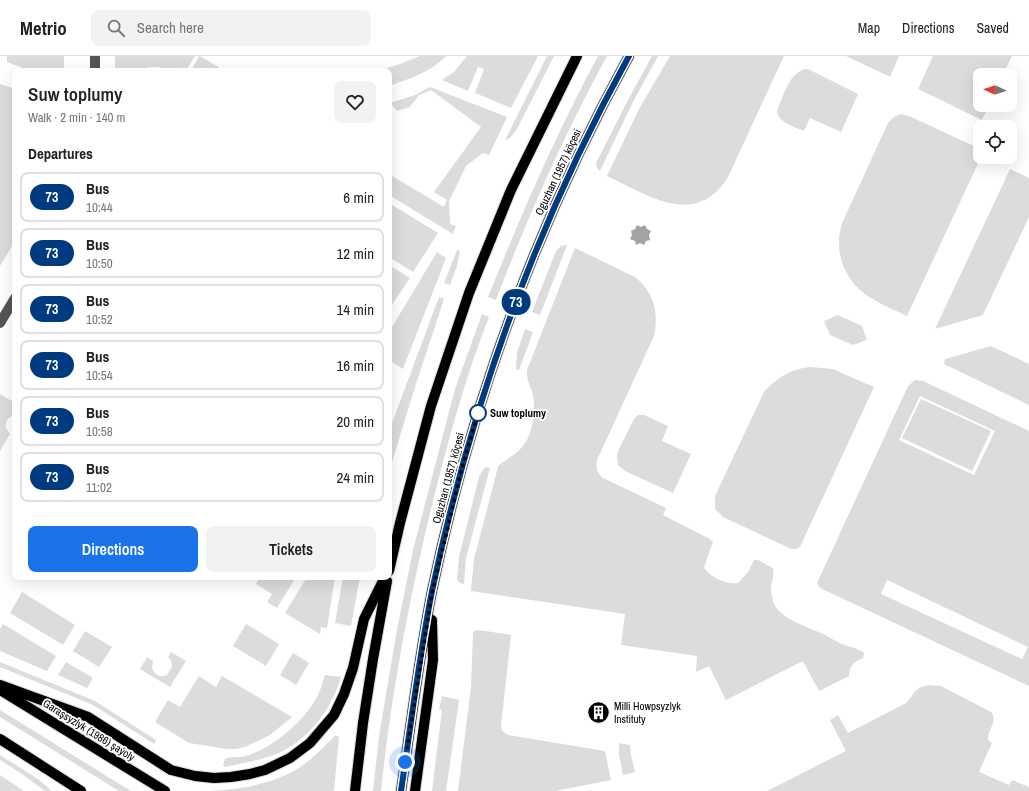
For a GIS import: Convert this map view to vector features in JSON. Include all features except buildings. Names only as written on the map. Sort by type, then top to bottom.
[{"type":"main road","points":[[392,557],[431,406],[469,293],[511,190],[577,56]]},
{"type":"main road","name":"Oguzhan (1957) köçesi","points":[[401,791],[413,705],[432,593],[462,468],[502,340],[549,218],[592,126],[629,56]]},
{"type":"main road","points":[[0,685],[88,717],[171,770],[195,776],[214,778],[231,777],[265,770],[290,758],[310,743],[334,715],[344,694],[353,668],[364,619],[385,580]]},
{"type":"main road","points":[[356,791],[363,723],[386,580]]},
{"type":"main road","points":[[415,791],[433,660],[432,593]]},
{"type":"main road","name":"Garaşsyzlyk (1986) şaýoly","points":[[0,690],[165,791]]},
{"type":"main road","points":[[0,739],[81,791]]},
{"type":"street","points":[[95,56],[95,68]]},
{"type":"street","points":[[0,323],[4,306]]},
{"type":"shaded area","points":[[7,56],[64,56],[64,68],[23,68],[7,62]]},
{"type":"shaded area","points":[[115,56],[195,56],[188,68],[180,65],[184,68],[115,68]]},
{"type":"shaded area","points":[[200,56],[220,68],[193,68]]},
{"type":"shaded area","points":[[420,56],[446,56],[427,71],[392,85],[392,68],[387,68]]},
{"type":"shaded area","points":[[467,56],[538,56],[511,108],[475,93],[484,69],[478,67],[468,91],[442,80],[454,72]]},
{"type":"shaded area","points":[[547,56],[554,56],[517,129],[510,138],[505,140]]},
{"type":"shaded area","points":[[598,56],[607,56],[547,176],[496,300],[488,297],[540,175]]},
{"type":"shaded area","points":[[652,56],[658,56],[632,104],[600,171],[597,168],[596,163]]},
{"type":"shaded area","points":[[670,56],[784,56],[728,177],[715,193],[701,201],[686,205],[670,203],[654,198],[607,176],[639,109]]},
{"type":"shaded area","points":[[846,56],[899,56],[890,77]]},
{"type":"shaded area","points":[[933,56],[1012,56],[1006,68],[973,68],[973,112],[986,112],[982,120],[918,89]]},
{"type":"shaded area","points":[[808,69],[858,94],[841,132],[810,118],[804,131],[780,119],[777,111],[788,85],[796,74],[802,70]]},
{"type":"shaded area","points":[[0,84],[12,88],[12,246],[0,266]]},
{"type":"shaded area","points":[[430,87],[507,117],[489,155],[483,153],[466,166],[449,201],[450,224],[456,226],[453,234],[392,197],[392,176],[444,207],[447,200],[434,192],[481,127],[431,90],[419,95],[410,107],[397,111],[392,105],[392,102],[415,95]]},
{"type":"shaded area","points":[[901,114],[909,116],[973,146],[973,164],[978,164],[907,316],[871,298],[854,283],[847,274],[843,264],[839,243],[843,221],[888,123],[894,117]]},
{"type":"shaded area","points":[[1010,169],[1029,178],[1029,217],[983,315],[935,329]]},
{"type":"shaded area","points":[[392,205],[438,233],[413,272],[392,259]]},
{"type":"shaded area","points":[[637,225],[641,227],[645,225],[647,229],[651,231],[649,235],[650,240],[646,241],[644,245],[640,243],[636,245],[635,241],[630,239],[632,235],[631,231],[635,229]]},
{"type":"shaded area","points":[[567,245],[540,315],[532,312],[556,251],[561,246]]},
{"type":"shaded area","points":[[575,248],[635,277],[647,289],[651,296],[654,304],[656,319],[654,336],[597,460],[596,466],[598,473],[603,478],[666,508],[663,515],[710,539],[713,542],[704,567],[706,571],[719,580],[729,583],[738,583],[748,572],[754,560],[758,560],[773,568],[774,574],[771,589],[774,604],[782,614],[842,644],[864,653],[863,658],[851,667],[849,676],[819,691],[803,661],[726,700],[709,666],[696,672],[697,656],[621,645],[625,614],[471,591],[474,559],[498,467],[522,447],[527,440],[531,428],[534,416],[534,403],[532,391],[527,378],[527,370]]},
{"type":"shaded area","points":[[457,250],[460,251],[457,266],[450,285],[444,283]]},
{"type":"shaded area","points":[[437,252],[446,258],[403,369],[392,362],[392,327]]},
{"type":"shaded area","points":[[392,267],[410,278],[392,305]]},
{"type":"shaded area","points":[[439,297],[444,299],[392,462],[392,423]]},
{"type":"shaded area","points":[[482,314],[489,317],[472,363],[451,433],[432,505],[416,576],[395,683],[381,791],[373,791],[379,736],[396,635],[413,550],[455,389]]},
{"type":"shaded area","points":[[838,315],[862,326],[867,340],[853,345],[830,335],[824,321]]},
{"type":"shaded area","points":[[525,329],[533,332],[519,370],[516,369],[517,352]]},
{"type":"shaded area","points":[[991,346],[1029,364],[1029,405],[944,364],[945,359]]},
{"type":"shaded area","points":[[810,367],[833,369],[874,387],[800,547],[791,549],[723,517],[715,509],[715,496],[764,392],[784,375],[796,370]]},
{"type":"shaded area","points":[[915,380],[923,381],[1029,431],[1029,686],[822,589],[817,583],[908,386]],"holes":[[[920,396],[995,431],[974,475],[899,440]],[[887,580],[1028,647],[1022,659],[881,594]]]},
{"type":"shaded area","points":[[0,394],[12,401],[12,416],[7,421],[6,426],[10,434],[0,451]]},
{"type":"shaded area","points":[[921,399],[991,431],[972,471],[902,438]]},
{"type":"shaded area","points":[[638,415],[644,415],[668,426],[662,441],[691,454],[673,493],[625,471],[618,465],[618,451],[634,419]]},
{"type":"shaded area","points":[[486,467],[490,468],[466,558],[464,584],[457,580],[459,557],[479,477]]},
{"type":"shaded area","points":[[258,580],[294,580],[277,608],[267,602],[272,594],[256,584]]},
{"type":"shaded area","points":[[305,580],[335,580],[327,628],[321,627],[320,634],[285,613]]},
{"type":"shaded area","points":[[342,580],[359,580],[351,626],[335,623]]},
{"type":"shaded area","points":[[22,592],[75,625],[63,645],[10,613]]},
{"type":"shaded area","points":[[3,624],[56,656],[47,671],[0,651],[0,629]]},
{"type":"shaded area","points":[[246,624],[279,644],[266,666],[233,646]]},
{"type":"shaded area","points":[[479,630],[511,635],[501,726],[502,731],[508,735],[605,751],[611,780],[555,791],[458,791],[471,687],[473,633],[474,631]]},
{"type":"shaded area","points":[[85,631],[112,647],[99,667],[73,651]]},
{"type":"shaded area","points":[[171,652],[186,661],[170,687],[140,669],[147,657],[153,661],[152,668],[156,674],[160,676],[167,675],[172,667],[171,660],[168,657]]},
{"type":"shaded area","points":[[293,653],[309,663],[296,685],[280,675]]},
{"type":"shaded area","points":[[0,662],[95,701],[156,740],[154,744],[93,705],[0,667]]},
{"type":"shaded area","points":[[66,662],[93,678],[87,688],[58,675]]},
{"type":"shaded area","points":[[325,675],[341,677],[337,689],[318,722],[300,740],[279,753],[246,763],[225,767],[223,766],[225,759],[246,756],[256,752],[267,747],[288,732],[313,704],[319,693]]},
{"type":"shaded area","points":[[199,676],[216,687],[222,676],[292,717],[270,735],[245,747],[227,749],[189,743],[155,722],[168,700],[180,707]]},
{"type":"shaded area","points":[[929,685],[941,686],[991,712],[994,719],[988,740],[992,743],[979,772],[1009,785],[1012,780],[1029,787],[1029,791],[767,791],[846,751],[830,720],[838,715],[848,733],[906,703],[917,689]]},
{"type":"shaded area","points":[[442,696],[459,700],[446,791],[432,791],[442,710],[439,709]]},
{"type":"shaded area","points":[[0,710],[131,791],[119,791],[0,717]]},
{"type":"shaded area","points":[[335,736],[339,737],[334,791],[204,791],[242,788],[268,782],[292,772],[315,755]]},
{"type":"shaded area","points":[[619,743],[630,745],[635,772],[623,775],[619,754]]},
{"type":"shaded area","points":[[0,755],[38,779],[52,791],[45,791],[0,760]]},
{"type":"shaded area","points":[[0,775],[24,791],[0,791]]},
{"type":"bus line","name":"73","points":[[401,791],[413,705],[432,593],[462,468],[482,398],[515,305],[549,218],[592,126],[629,56]]},
{"type":"place","name":"Suw toplumy","points":[[478,413]]},
{"type":"place","name":"Milli Howpsyzlyk Instituty","points":[[598,712]]},
{"type":"route","points":[[405,762],[432,593],[462,468],[478,413]]}]
